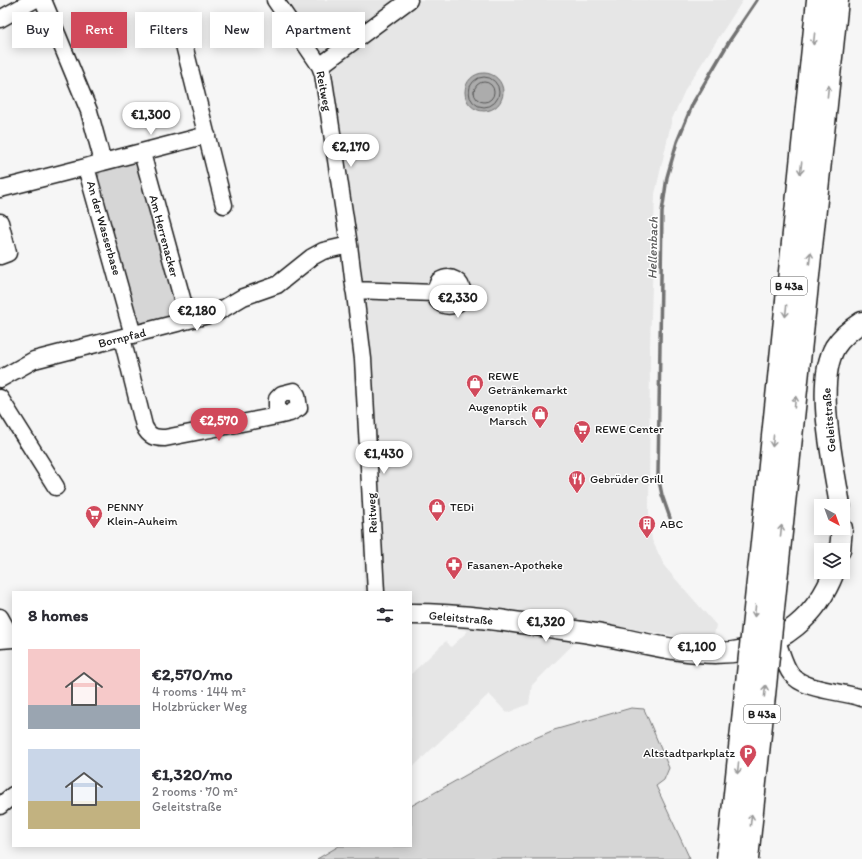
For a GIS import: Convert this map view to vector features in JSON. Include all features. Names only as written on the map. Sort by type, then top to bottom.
[{"type":"highway","name":"B 43a","points":[[747,859],[768,571],[818,0]]},
{"type":"highway","name":"B 43a","points":[[728,859],[768,571],[837,0]]},
{"type":"main road","name":"Geleitstraße","points":[[839,499],[826,402],[826,380],[835,348],[848,331],[862,322]]},
{"type":"main road","name":"Geleitstraße","points":[[412,614],[490,620],[552,628],[683,651],[714,654],[748,650],[776,639],[800,622],[815,606],[831,579]]},
{"type":"street","name":"Reitweg","points":[[275,0],[320,66],[323,74],[349,245],[363,360],[376,591]]},
{"type":"street","points":[[320,66],[409,0]]},
{"type":"street","points":[[0,8],[36,1]]},
{"type":"street","points":[[0,19],[36,1]]},
{"type":"street","name":"An der Wasserbase","points":[[36,1],[89,111],[103,162],[86,167],[128,336],[144,426],[153,437],[165,438],[277,416]]},
{"type":"street","points":[[185,48],[224,205]]},
{"type":"street","points":[[103,162],[206,135]]},
{"type":"street","name":"Am Herrenacker","points":[[142,153],[188,320]]},
{"type":"street","points":[[1,186],[86,167]]},
{"type":"street","points":[[0,222],[8,253],[0,256]]},
{"type":"street","name":"Bornpfad","points":[[0,379],[34,360],[216,313],[243,297],[277,285],[317,254],[349,245]]},
{"type":"street","points":[[354,290],[434,293]]},
{"type":"street","points":[[0,398],[56,487]]},
{"type":"street","points":[[0,617],[8,638]]},
{"type":"street","points":[[776,639],[788,670],[796,679],[807,685],[862,698]]},
{"type":"street","points":[[0,806],[12,796]]},
{"type":"shaded area","points":[[266,0],[743,0],[686,88],[672,119],[655,194],[650,347],[649,515],[652,540],[665,567],[716,625],[713,642],[595,623],[532,685],[529,704],[507,713],[489,694],[412,768],[412,673],[446,641],[451,647],[468,631],[431,622],[412,622],[412,591],[364,591],[361,488],[353,359],[320,91],[311,66],[299,48],[365,48],[365,12],[274,12]]},
{"type":"shaded area","points":[[134,162],[140,169],[175,306],[170,315],[153,323],[146,323],[136,320],[98,179],[99,173],[103,169]]},
{"type":"shaded area","points":[[631,708],[644,709],[669,768],[664,780],[656,786],[690,859],[317,859],[337,847],[412,847],[412,805],[521,744],[554,730]]},
{"type":"water","points":[[480,73],[488,73],[498,78],[502,85],[502,99],[498,106],[488,111],[480,111],[470,106],[468,103],[465,96],[465,88],[470,78],[473,76]]},
{"type":"waterway","name":"Hellenbach","points":[[670,518],[662,495],[658,476],[662,212],[667,177],[677,142],[693,103],[730,40],[757,0]]},
{"type":"place","name":"REWE Getränkemarkt","points":[[475,398]]},
{"type":"place","name":"Augenoptik Marsch","points":[[540,429]]},
{"type":"place","name":"REWE Center","points":[[582,444]]},
{"type":"place","name":"Gebrüder Grill","points":[[577,494]]},
{"type":"place","name":"TEDi","points":[[437,522]]},
{"type":"place","name":"PENNY Klein-Auheim","points":[[94,529]]},
{"type":"place","name":"ABC","points":[[647,539]]},
{"type":"place","name":"Fasanen-Apotheke","points":[[454,580]]},
{"type":"place","name":"Altstadtparkplatz","points":[[748,768]]}]
